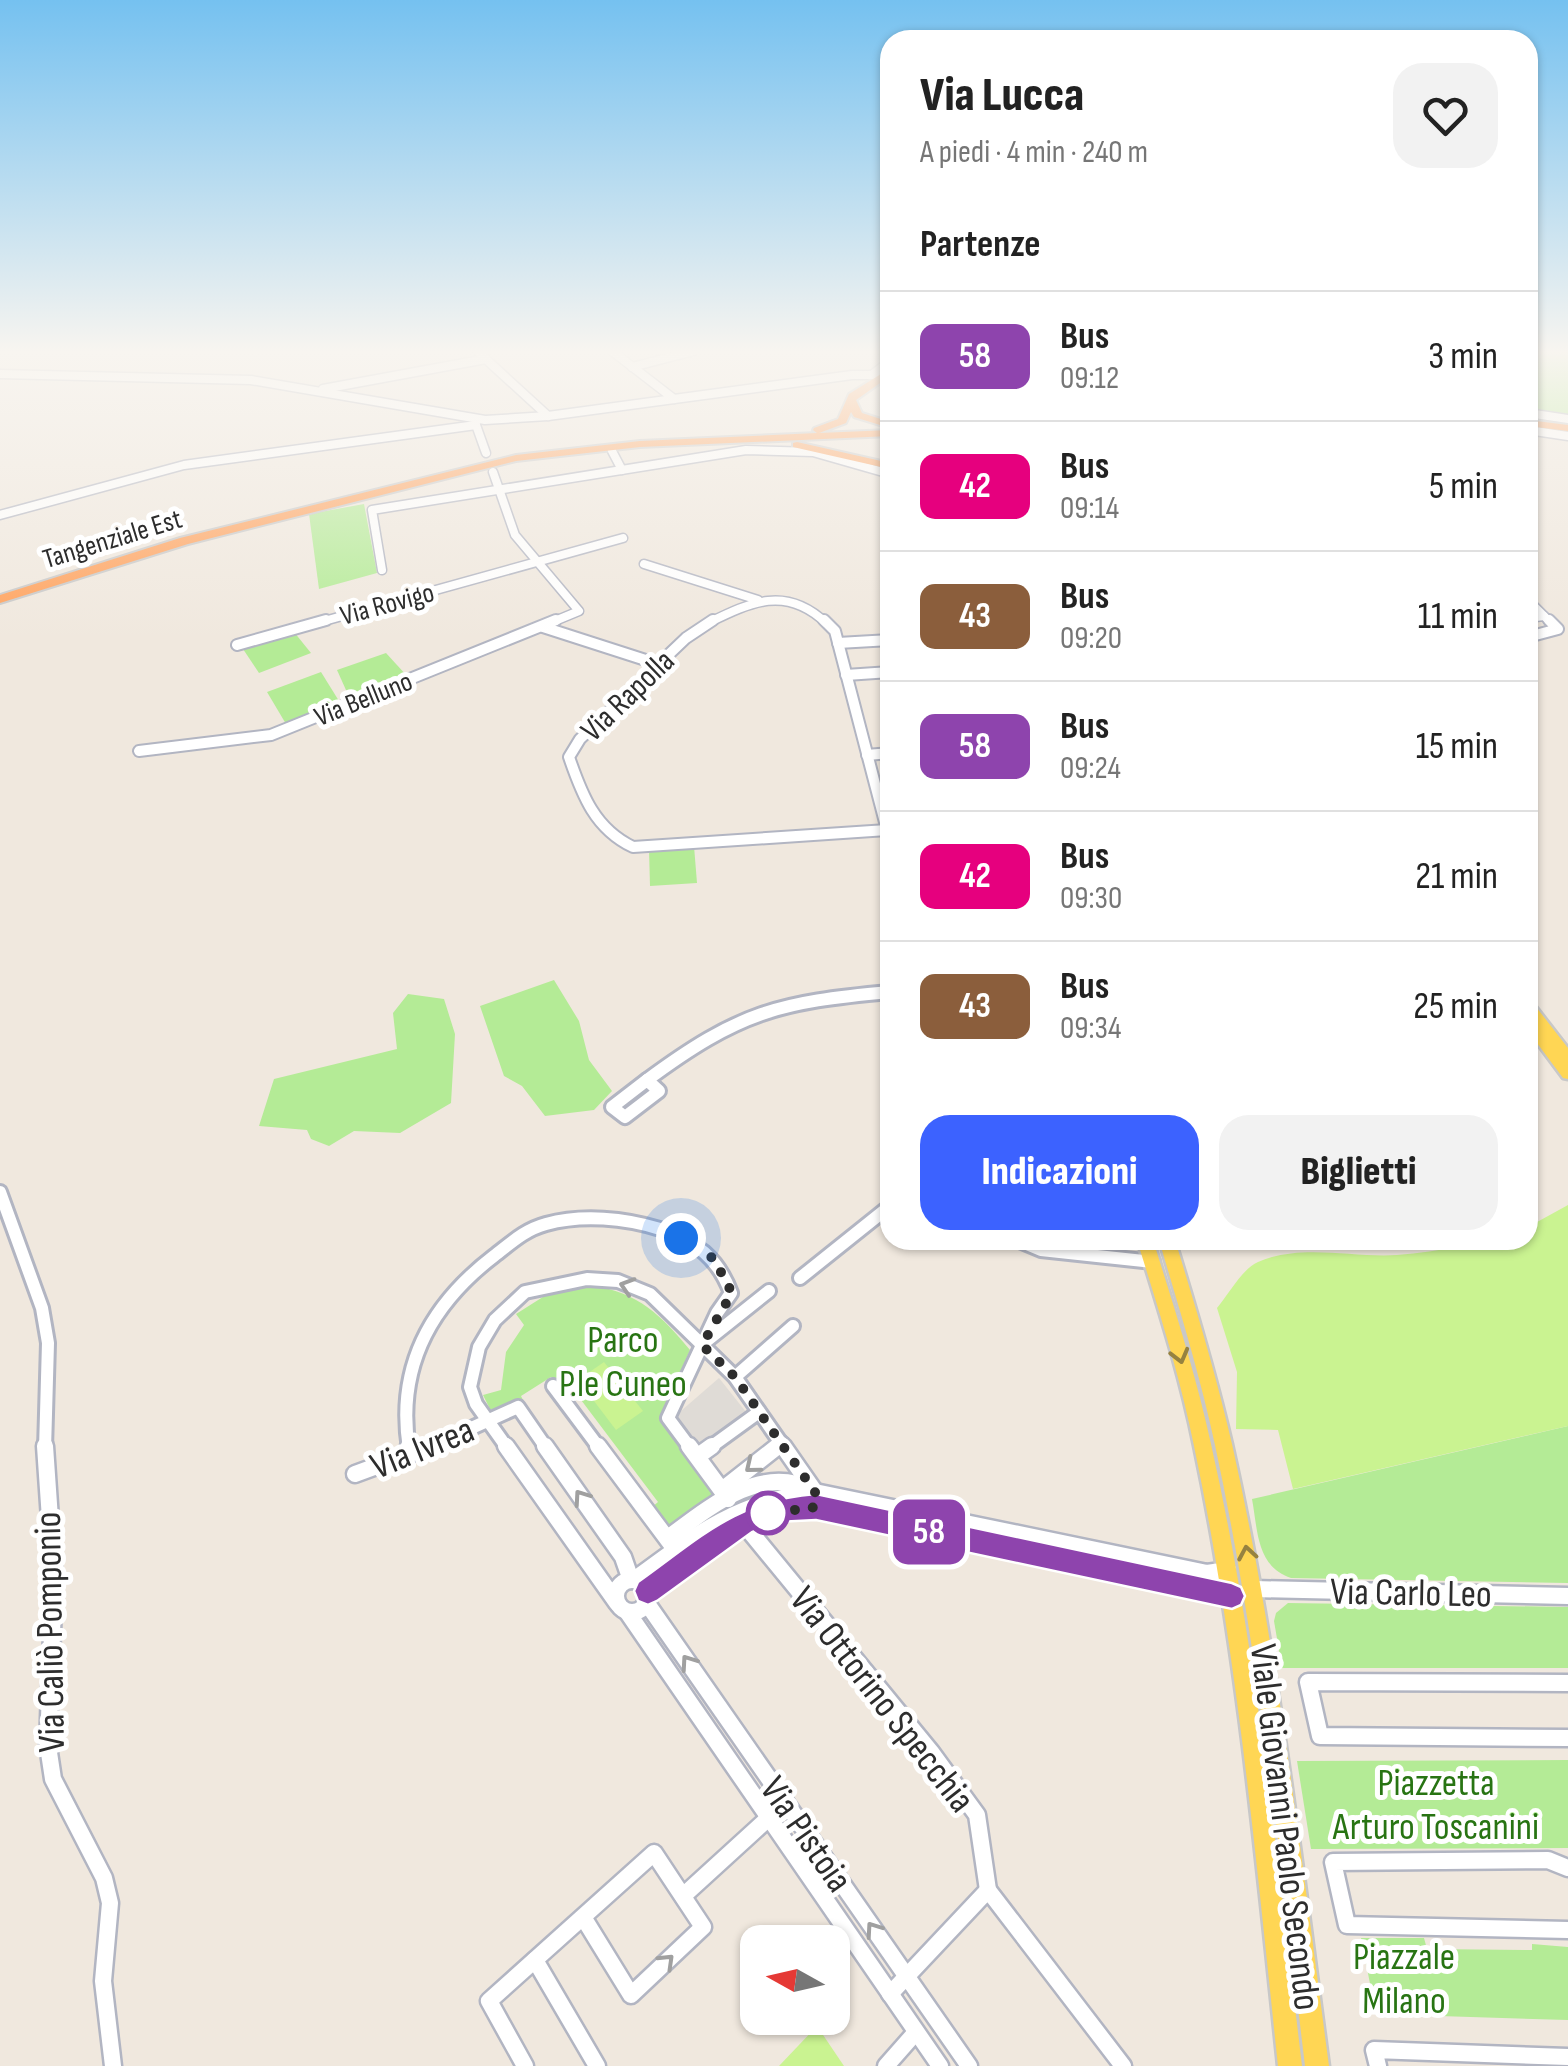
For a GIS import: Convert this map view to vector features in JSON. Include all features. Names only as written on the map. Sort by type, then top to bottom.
[{"type":"highway","name":"Tangenziale Est","points":[[0,597],[134,551],[477,462],[573,447]]},
{"type":"highway","name":"Tangenziale Est","points":[[0,597],[137,554],[467,468],[614,447]]},
{"type":"main road","points":[[1538,1019],[1568,1058]]},
{"type":"main road","points":[[1538,1035],[1568,1074]]},
{"type":"main road","name":"Viale Giovanni Paolo Secondo","points":[[1148,1250],[1197,1418],[1228,1570],[1290,2066]]},
{"type":"main road","name":"Viale Giovanni Paolo Secondo","points":[[1170,1250],[1222,1430],[1254,1589],[1317,2066]]},
{"type":"main road","points":[[1152,1262],[1174,1262]]},
{"type":"street","points":[[0,515],[184,465],[312,447]]},
{"type":"street","points":[[484,447],[486,454]]},
{"type":"street","points":[[382,570],[372,510],[769,448],[813,452],[880,471]]},
{"type":"street","points":[[612,451],[622,470]]},
{"type":"street","points":[[493,472],[515,535],[537,562]]},
{"type":"street","name":"Via Rovigo","points":[[237,645],[624,538]]},
{"type":"street","name":"Via Belluno","points":[[139,750],[270,735],[579,611],[537,562]]},
{"type":"street","points":[[644,564],[758,600],[783,600],[830,623],[880,804]]},
{"type":"street","name":"Via Rapolla","points":[[758,600],[699,628],[580,739],[569,756],[607,836],[634,847],[880,830]]},
{"type":"street","points":[[1538,610],[1558,629],[1538,634]]},
{"type":"street","points":[[1538,617],[1544,616]]},
{"type":"street","points":[[542,626],[658,664]]},
{"type":"street","points":[[838,643],[880,641]]},
{"type":"street","points":[[846,674],[880,672]]},
{"type":"street","points":[[867,755],[880,754]]},
{"type":"street","points":[[647,1080],[736,1023],[769,1009],[880,993]]},
{"type":"street","name":"Via Caliò Pomponio","points":[[0,1192],[42,1308],[48,1343],[44,1467],[54,1577],[48,1746],[53,1779],[104,1878],[110,1903],[102,1982],[113,2066]]},
{"type":"street","points":[[800,1278],[880,1214]]},
{"type":"street","points":[[410,1454],[405,1434],[406,1397],[414,1355],[429,1320],[450,1291],[522,1232],[574,1220],[598,1219],[653,1226],[681,1238],[714,1259],[732,1293],[702,1345],[668,1418],[725,1494]]},
{"type":"street","points":[[1041,1250],[1152,1262]]},
{"type":"street","name":"Via Pistoia","points":[[815,1499],[782,1443],[735,1377],[650,1294],[618,1282],[587,1279],[554,1283],[525,1292],[494,1320],[478,1347],[470,1387],[476,1404],[940,2066]]},
{"type":"street","points":[[702,1345],[769,1291]]},
{"type":"street","points":[[735,1377],[792,1326]]},
{"type":"street","points":[[553,1386],[677,1551]]},
{"type":"street","points":[[490,1420],[518,1408],[623,1557],[632,1580]]},
{"type":"street","points":[[698,1456],[759,1412]]},
{"type":"street","name":"Via Ivrea","points":[[355,1474],[490,1420]]},
{"type":"street","points":[[782,1443],[725,1494],[677,1551],[642,1608],[622,1608],[618,1588],[677,1551],[725,1514],[774,1495],[815,1499],[1207,1573],[1228,1570]]},
{"type":"street","points":[[725,1494],[788,1479],[815,1499],[1232,1596]]},
{"type":"street","points":[[677,1551],[777,1510],[815,1499]]},
{"type":"street","name":"Via Ottorino Specchia","points":[[743,1523],[931,1752],[977,1814],[988,1890],[1123,2066]]},
{"type":"street","name":"Via Pistoia","points":[[632,1580],[970,2066]]},
{"type":"street","name":"Via Carlo Leo","points":[[1254,1589],[1568,1596]]},
{"type":"street","points":[[1568,1683],[1308,1682],[1320,1736],[1568,1738]]},
{"type":"street","points":[[683,1896],[785,1803]]},
{"type":"street","points":[[525,2066],[489,2001],[654,1853],[703,1927],[631,1996],[583,1917]]},
{"type":"street","points":[[1568,1868],[1548,1860],[1333,1862],[1347,1925],[1568,1930]]},
{"type":"street","points":[[890,1994],[988,1890]]},
{"type":"street","points":[[535,1960],[597,2066]]},
{"type":"street","points":[[886,2066],[916,2032]]},
{"type":"street","points":[[1378,2066],[1374,2050],[1458,2059],[1544,2061],[1568,2056]]},
{"type":"green space","points":[[364,504],[377,573],[319,589],[309,514]]},
{"type":"green space","points":[[294,632],[311,653],[259,673],[241,646]]},
{"type":"green space","points":[[386,653],[407,676],[350,699],[337,670]]},
{"type":"green space","points":[[321,672],[339,701],[286,724],[267,692]]},
{"type":"green space","points":[[694,846],[697,883],[650,886],[649,849]]},
{"type":"green space","points":[[554,980],[579,1021],[589,1060],[612,1091],[594,1110],[545,1116],[522,1086],[504,1076],[480,1006]]},
{"type":"green space","points":[[408,994],[444,999],[455,1034],[451,1103],[400,1133],[354,1131],[329,1146],[311,1139],[307,1130],[259,1126],[274,1079],[397,1049],[393,1013]]},
{"type":"green space","points":[[1568,1205],[1568,1426],[1293,1489],[1278,1430],[1236,1429],[1237,1372],[1217,1308],[1252,1265],[1292,1253],[1397,1255],[1437,1250],[1538,1250],[1538,1222]]},
{"type":"green space","name":"Parco P.le Cuneo","points":[[593,1286],[636,1300],[669,1326],[690,1350],[660,1419],[716,1494],[669,1529],[651,1508],[658,1502],[566,1380],[558,1385],[551,1377],[521,1396],[523,1400],[499,1410],[490,1409],[483,1395],[501,1390],[506,1352],[524,1325],[516,1314],[546,1295]]},
{"type":"green space","points":[[604,1362],[643,1411],[616,1430],[578,1380]]},
{"type":"green space","points":[[1568,1426],[1568,1583],[1291,1578],[1265,1556],[1252,1499]]},
{"type":"green space","points":[[1288,1603],[1568,1607],[1568,1668],[1282,1668],[1274,1621],[1276,1613]]},
{"type":"green space","points":[[1246,1629],[1251,1630],[1307,2066],[1301,2066]]},
{"type":"green space","name":"Piazzetta Arturo Toscanini","points":[[1568,1760],[1568,1848],[1311,1849],[1297,1761]]},
{"type":"green space","name":"Piazzale Milano","points":[[1361,1938],[1424,1938],[1427,1949],[1532,1950],[1532,1944],[1568,1947],[1568,2020],[1376,2014]]},
{"type":"green space","points":[[808,2035],[823,2035],[844,2066],[779,2066]]},
{"type":"shaded area","points":[[719,1378],[746,1412],[698,1448],[674,1417]]},
{"type":"bus line","name":"58","points":[[648,1591],[743,1523],[777,1510],[816,1507],[1232,1596]]},
{"type":"route","points":[[681,1238],[714,1259],[732,1293],[702,1345],[735,1377],[815,1492],[816,1507],[765,1514],[768,1513]]}]
